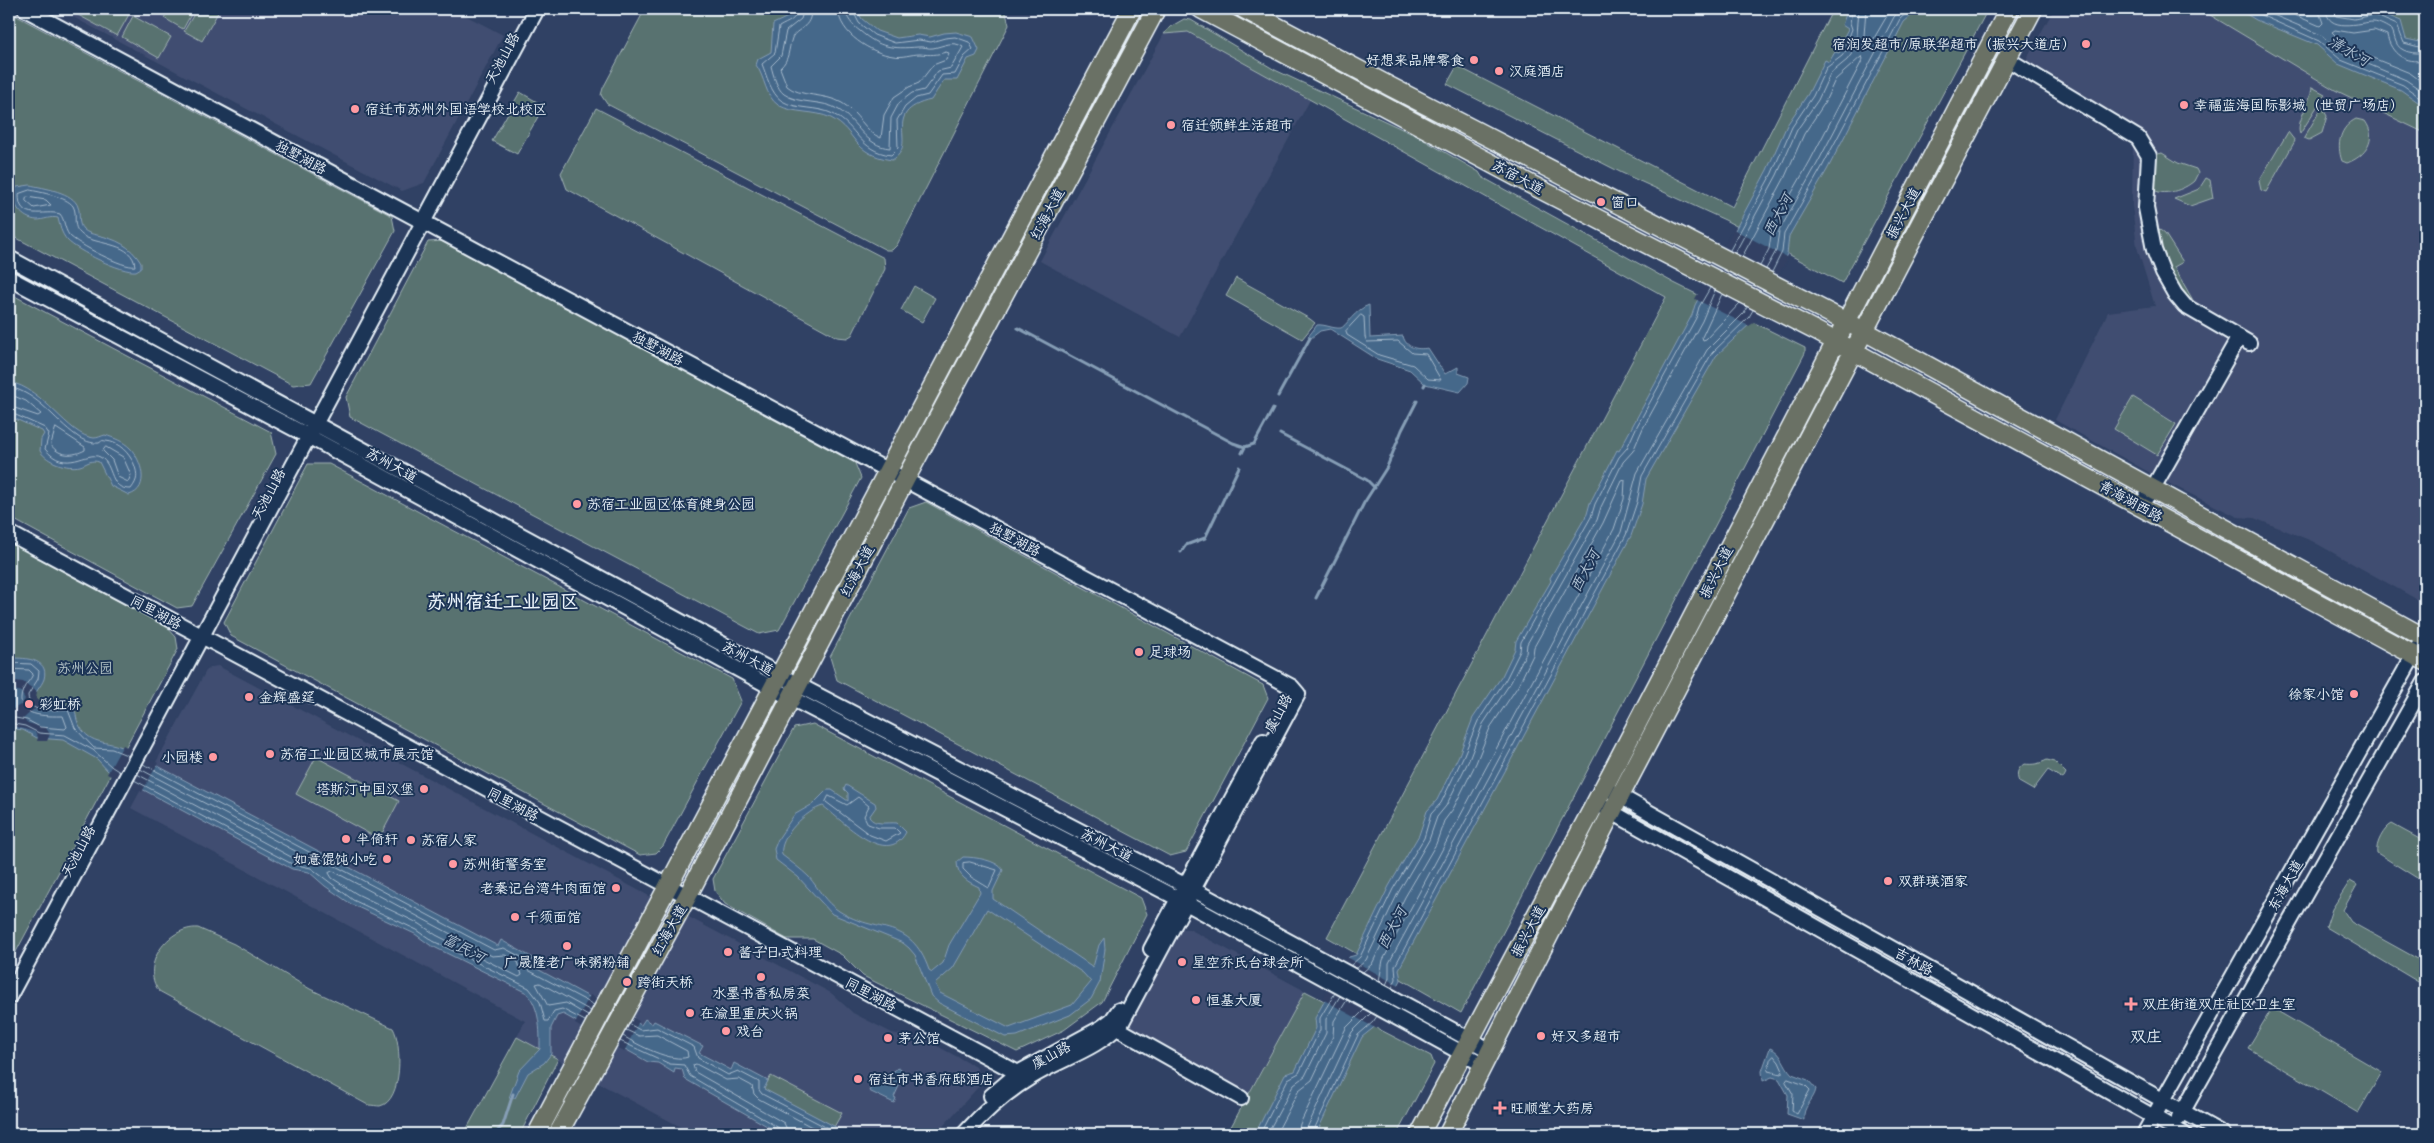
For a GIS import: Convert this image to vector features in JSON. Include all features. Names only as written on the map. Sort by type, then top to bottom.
[{"type":"main road","name":"红海大道","points":[[538,1134],[1132,9]]},
{"type":"main road","name":"红海大道","points":[[558,1134],[687,897],[905,480],[1156,9]]},
{"type":"main road","name":"苏宿大道","points":[[1201,9],[1683,264],[1836,342]]},
{"type":"main road","name":"苏宿大道","points":[[1244,9],[1400,92],[1693,241],[1846,322]]},
{"type":"main road","name":"振兴大道","points":[[1420,1134],[1596,803],[2009,9]]},
{"type":"main road","name":"振兴大道","points":[[1448,1134],[1620,796],[1866,332],[2033,9]]},
{"type":"main road","name":"青海湖西路","points":[[1846,322],[2425,637]]},
{"type":"main road","name":"青海湖西路","points":[[1836,342],[2419,658]]},
{"type":"street","name":"独墅湖路","points":[[26,9],[1292,687]]},
{"type":"street","name":"天池山路","points":[[9,980],[144,737],[528,9]]},
{"type":"street","name":"天池山路","points":[[418,219],[537,9]]},
{"type":"street","points":[[2007,59],[2138,138],[2148,156],[2146,208],[2154,250],[2174,294],[2185,306],[2244,340],[2140,506]]},
{"type":"street","name":"苏州大道","points":[[9,258],[311,421],[794,692],[1395,1018],[1466,1047],[1487,1058]]},
{"type":"street","name":"苏州大道","points":[[9,278],[776,682]]},
{"type":"street","name":"同里湖路","points":[[9,533],[669,888],[1018,1073]]},
{"type":"street","name":"东海大道","points":[[2144,1134],[2419,658],[2425,637]]},
{"type":"street","name":"东海大道","points":[[2176,1132],[2183,1111],[2425,682]]},
{"type":"street","name":"虞山路","points":[[964,1134],[981,1116],[1032,1076],[1093,1046],[1112,1026],[1120,1007],[1182,901],[1292,687]]},
{"type":"street","name":"苏州大道","points":[[794,692],[1189,887],[1402,1004],[1466,1047]]},
{"type":"street","name":"吉林路","points":[[1604,787],[2224,1134]]},
{"type":"street","name":"天池山路","points":[[9,997],[110,800]]},
{"type":"street","name":"吉林路","points":[[1596,803],[2176,1132]]},
{"type":"street","points":[[1112,1026],[1241,1098]]},
{"type":"street","name":"虞山路","points":[[953,1134],[982,1103],[1018,1073],[1112,1026]]},
{"type":"shaded area","name":"宿迁市苏州外国语学校北校区","points":[[58,9],[453,9],[503,35],[424,183],[402,191]]},
{"type":"shaded area","points":[[2054,9],[2238,9],[2425,107],[2425,598],[2418,600],[2312,541],[2254,518],[2238,517],[2172,485],[2055,420],[2108,312],[2155,306],[2137,247],[2132,205],[2133,142],[2018,75]]},
{"type":"shaded area","points":[[1188,32],[1310,100],[1180,337],[1040,261],[1164,34]]},
{"type":"shaded area","points":[[218,666],[831,993],[853,1013],[892,1033],[926,1040],[976,1067],[981,1079],[979,1086],[936,1134],[694,1134],[606,1087],[517,1037],[525,1021],[131,808],[206,671]]},
{"type":"shaded area","points":[[1179,929],[1189,929],[1305,991],[1243,1103],[1120,1035]]},
{"type":"green space","points":[[67,9],[132,9],[117,36]]},
{"type":"green space","points":[[169,9],[194,9],[183,29],[164,18]]},
{"type":"green space","points":[[197,9],[220,9],[202,41],[184,31]]},
{"type":"green space","points":[[645,9],[998,9],[1006,13],[1009,25],[897,245],[892,250],[886,250],[607,104],[601,95],[603,88]]},
{"type":"green space","points":[[1833,9],[1988,9],[1842,283],[1725,220],[1622,173],[1447,84],[1457,66],[1732,207]]},
{"type":"green space","points":[[2200,9],[2425,9],[2425,133],[2335,90]]},
{"type":"green space","points":[[9,12],[392,216],[395,231],[311,383],[293,385],[9,234]]},
{"type":"green space","points":[[133,16],[171,37],[159,58],[122,37]]},
{"type":"green space","points":[[1184,19],[1191,20],[1275,70],[1417,136],[1479,172],[1482,177],[1674,283],[1805,348],[1805,353],[1461,1013],[1327,937],[1666,297],[1188,32],[1164,34],[1170,27]]},
{"type":"green space","points":[[2312,87],[2325,94],[2300,134],[2301,118]]},
{"type":"green space","points":[[520,92],[544,106],[517,154],[492,141]]},
{"type":"green space","points":[[2322,107],[2327,116],[2322,133],[2309,140],[2304,138]]},
{"type":"green space","points":[[596,108],[884,258],[885,269],[852,335],[847,338],[837,337],[567,189],[561,173]]},
{"type":"green space","points":[[2356,119],[2365,121],[2369,128],[2370,140],[2360,156],[2347,163],[2342,161],[2340,155],[2341,137],[2346,127]]},
{"type":"green space","points":[[2288,132],[2295,141],[2266,192],[2261,190],[2259,181]]},
{"type":"green space","points":[[2162,153],[2178,163],[2196,169],[2198,173],[2194,181],[2185,187],[2173,191],[2162,192],[2152,189],[2154,155]]},
{"type":"green space","points":[[2206,178],[2210,180],[2213,198],[2190,206],[2174,199],[2199,189]]},
{"type":"green space","points":[[2160,230],[2165,234],[2183,262],[2174,267],[2194,302],[2186,296],[2169,271],[2156,233]]},
{"type":"green space","points":[[444,241],[854,461],[861,478],[779,630],[759,634],[350,417],[346,397],[428,242]]},
{"type":"green space","points":[[1236,278],[1315,323],[1302,339],[1226,296]]},
{"type":"green space","points":[[914,286],[935,298],[922,322],[901,310]]},
{"type":"green space","points":[[9,293],[271,432],[276,454],[192,606],[177,608],[9,517]]},
{"type":"green space","points":[[2133,397],[2176,424],[2157,455],[2114,429]]},
{"type":"green space","points":[[308,464],[329,464],[732,679],[741,701],[663,846],[656,853],[640,855],[231,636],[224,622]]},
{"type":"green space","points":[[926,502],[1263,685],[1268,698],[1186,852],[1170,856],[837,680],[830,657],[909,508]]},
{"type":"green space","name":"苏州公园","points":[[9,542],[167,627],[176,637],[178,649],[9,965]]},
{"type":"green space","points":[[813,724],[1141,898],[1147,914],[1102,1002],[1064,1030],[1017,1052],[863,976],[842,955],[813,939],[787,939],[725,904],[715,891],[713,879],[794,728]]},
{"type":"green space","points":[[316,757],[399,801],[379,839],[296,794]]},
{"type":"green space","points":[[2047,760],[2055,762],[2066,773],[2063,779],[2048,770],[2033,790],[2019,782],[2018,772],[2024,764],[2036,764]]},
{"type":"green space","points":[[2392,824],[2425,842],[2425,883],[2377,853],[2377,845],[2381,837]]},
{"type":"green space","points":[[2350,881],[2357,885],[2343,910],[2351,922],[2425,963],[2425,986],[2326,927],[2332,909]]},
{"type":"green space","points":[[198,928],[234,944],[310,989],[393,1028],[396,1035],[399,1058],[397,1083],[388,1102],[380,1106],[368,1105],[159,991],[154,981],[153,970],[155,959],[160,949],[177,933],[187,929]]},
{"type":"green space","points":[[1305,991],[1431,1056],[1434,1064],[1397,1134],[1227,1134]]},
{"type":"green space","points":[[2272,1008],[2382,1072],[2358,1113],[2248,1048]]},
{"type":"green space","points":[[517,1037],[558,1059],[520,1134],[464,1134]]},
{"type":"green space","points":[[771,1076],[842,1113],[834,1127],[763,1089]]},
{"type":"water","points":[[792,9],[856,9],[862,19],[877,31],[897,38],[918,35],[930,37],[956,32],[973,37],[979,50],[976,56],[968,59],[957,80],[944,80],[931,100],[916,105],[907,112],[903,120],[903,146],[900,153],[892,160],[869,153],[840,124],[831,118],[784,108],[770,97],[756,65],[758,59],[771,52],[773,24],[788,17],[793,12]]},
{"type":"water","name":"西大河","points":[[1848,9],[1919,9],[1904,22],[1827,170],[1789,236],[1787,254],[1753,321],[1716,356],[1646,479],[1642,504],[1631,536],[1399,969],[1401,980],[1377,1025],[1362,1037],[1316,1134],[1255,1134],[1285,1074],[1295,1071],[1316,1028],[1315,1018],[1349,957],[1356,955],[1389,886],[1419,835],[1427,811],[1437,800],[1459,755],[1473,718],[1502,676],[1515,649],[1516,641],[1551,581],[1550,578],[1587,514],[1590,503],[1617,450],[1619,451],[1692,315],[1695,305],[1767,170],[1787,125],[1808,94],[1825,60],[1829,62],[1835,52],[1839,53],[1846,42],[1842,40],[1848,29],[1842,25]]},
{"type":"water","name":"清水河","points":[[2238,9],[2333,9],[2354,14],[2374,10],[2401,21],[2406,39],[2420,42],[2425,39],[2423,55],[2425,59],[2425,107],[2401,90],[2338,64],[2317,45],[2256,20]]},
{"type":"water","points":[[30,185],[50,189],[71,198],[78,207],[80,224],[83,229],[128,248],[141,263],[141,268],[136,271],[121,269],[80,250],[67,240],[58,218],[52,217],[37,220],[27,217],[16,206],[14,191],[17,187]]},
{"type":"water","points":[[1369,305],[1370,338],[1403,336],[1409,346],[1420,349],[1428,348],[1445,374],[1458,367],[1458,373],[1469,377],[1468,383],[1460,392],[1425,384],[1410,370],[1377,359],[1330,329],[1320,331],[1311,338],[1308,337],[1317,325],[1335,328],[1343,327],[1355,314]]},
{"type":"water","points":[[9,382],[22,386],[33,393],[84,435],[94,438],[105,435],[127,446],[138,459],[142,473],[140,487],[136,492],[129,495],[111,486],[99,462],[91,461],[75,467],[58,464],[43,455],[40,451],[41,439],[44,434],[42,431],[9,416]]},
{"type":"water","name":"富民河","points":[[9,658],[33,660],[43,666],[45,672],[44,679],[33,700],[43,706],[70,705],[75,711],[82,730],[97,741],[122,747],[498,946],[501,940],[533,958],[530,965],[641,1025],[645,1019],[652,1024],[654,1021],[703,1046],[699,1053],[731,1070],[734,1063],[768,1081],[764,1089],[849,1134],[781,1134],[685,1079],[682,1069],[675,1068],[674,1073],[658,1063],[648,1062],[563,1014],[557,1016],[551,1028],[551,1054],[544,1063],[528,1073],[515,1098],[509,1098],[519,1071],[540,1049],[537,1012],[527,993],[430,945],[415,934],[351,904],[309,872],[292,869],[108,771],[97,759],[63,740],[37,738],[23,730],[9,728]]},
{"type":"water","points":[[846,785],[875,803],[876,807],[869,817],[874,822],[897,823],[906,832],[898,842],[888,846],[876,844],[864,838],[823,806],[809,813],[795,825],[784,840],[782,855],[809,877],[834,907],[853,918],[902,934],[921,953],[929,970],[932,972],[943,963],[949,945],[980,893],[979,887],[967,881],[961,875],[957,862],[963,857],[991,861],[1003,870],[993,891],[993,899],[1093,967],[1099,945],[1104,938],[1105,949],[1100,982],[1091,999],[1070,1015],[1017,1036],[1005,1037],[939,1003],[931,996],[915,955],[903,943],[832,914],[798,877],[776,860],[774,849],[778,839],[794,815],[813,804],[827,790],[832,790],[848,801],[848,793],[844,789]],"holes":[[[987,909],[1083,973],[1091,982],[1072,1005],[1009,1028],[940,993],[935,984],[953,968]]]},
{"type":"water","points":[[1770,1048],[1778,1053],[1792,1074],[1808,1080],[1816,1089],[1806,1107],[1804,1120],[1787,1114],[1788,1095],[1779,1079],[1772,1077],[1763,1081],[1762,1071]]},
{"type":"water","points":[[898,1068],[903,1071],[904,1075],[894,1097],[896,1098],[894,1103],[869,1091],[873,1084],[878,1083],[884,1074],[887,1076]]},
{"type":"pier","points":[[1733,229],[1788,258],[1755,322],[1749,326],[1695,299]]},
{"type":"pier","points":[[9,680],[23,682],[32,688],[37,692],[36,699],[48,706],[33,710],[23,719],[28,723],[46,728],[50,734],[47,741],[37,741],[38,737],[35,732],[13,726],[9,722],[10,711],[22,704],[25,699],[21,692],[9,688]]},
{"type":"pier","points":[[123,745],[158,763],[142,792],[107,774]]},
{"type":"pier","points":[[1347,957],[1401,987],[1377,1029],[1322,999]]},
{"type":"pier","points":[[590,995],[639,1021],[624,1052],[575,1024]]},
{"type":"waterway","points":[[1018,328],[1233,443],[1245,447],[1254,444],[1273,409]]},
{"type":"waterway","points":[[1278,396],[1310,338]]},
{"type":"waterway","points":[[1316,598],[1364,503],[1387,467],[1402,430],[1417,401]]},
{"type":"waterway","points":[[1280,434],[1367,480],[1375,488]]},
{"type":"waterway","points":[[1242,453],[1245,447]]},
{"type":"waterway","points":[[1181,552],[1186,545],[1205,538],[1239,467]]},
{"type":"waterway","points":[[495,1134],[503,1125],[513,1094]]},
{"type":"place","name":"宿润发超市/原联华超市（振兴大道店）","points":[[2086,44]]},
{"type":"place","name":"好想来品牌零食","points":[[1474,60]]},
{"type":"place","name":"汉庭酒店","points":[[1499,71]]},
{"type":"place","name":"幸福蓝海国际影城（世贸广场店）","points":[[2184,105]]},
{"type":"place","name":"宿迁市苏州外国语学校北校区","points":[[355,109]]},
{"type":"place","name":"宿迁领鲜生活超市","points":[[1171,125]]},
{"type":"place","name":"窗口","points":[[1601,202]]},
{"type":"place","name":"苏宿工业园区体育健身公园","points":[[577,504]]},
{"type":"place","name":"足球场","points":[[1139,652]]},
{"type":"place","name":"徐家小馆","points":[[2354,694]]},
{"type":"place","name":"金辉盛筵","points":[[249,697]]},
{"type":"place","name":"彩虹桥","points":[[29,704]]},
{"type":"place","name":"苏宿工业园区城市展示馆","points":[[270,754]]},
{"type":"place","name":"小园楼","points":[[213,757]]},
{"type":"place","name":"塔斯汀中国汉堡","points":[[424,789]]},
{"type":"place","name":"半倚轩","points":[[346,839]]},
{"type":"place","name":"苏宿人家","points":[[411,840]]},
{"type":"place","name":"如意馄饨小吃","points":[[387,859]]},
{"type":"place","name":"苏州街警务室","points":[[453,864]]},
{"type":"place","name":"双群瑛酒家","points":[[1888,881]]},
{"type":"place","name":"老秦记台湾牛肉面馆","points":[[616,888]]},
{"type":"place","name":"千须面馆","points":[[515,917]]},
{"type":"place","name":"广晟隆老广味粥粉铺","points":[[567,946]]},
{"type":"place","name":"酱子日式料理","points":[[728,952]]},
{"type":"place","name":"星空乔氏台球会所","points":[[1182,962]]},
{"type":"place","name":"水墨书香私房菜","points":[[761,977]]},
{"type":"place","name":"跨街天桥","points":[[627,982]]},
{"type":"place","name":"恒基大厦","points":[[1196,1000]]},
{"type":"place","name":"双庄街道双庄社区卫生室","points":[[2131,1004]]},
{"type":"place","name":"在渝里重庆火锅","points":[[690,1013]]},
{"type":"place","name":"戏台","points":[[726,1031]]},
{"type":"place","name":"好又多超市","points":[[1541,1036]]},
{"type":"place","name":"茅公馆","points":[[888,1038]]},
{"type":"place","name":"宿迁市书香府邸酒店","points":[[858,1079]]},
{"type":"place","name":"旺顺堂大药房","points":[[1500,1108]]},
{"type":"district","name":"苏州宿迁工业园区","points":[[503,601]]},
{"type":"district","name":"双庄","points":[[2146,1036]]}]
